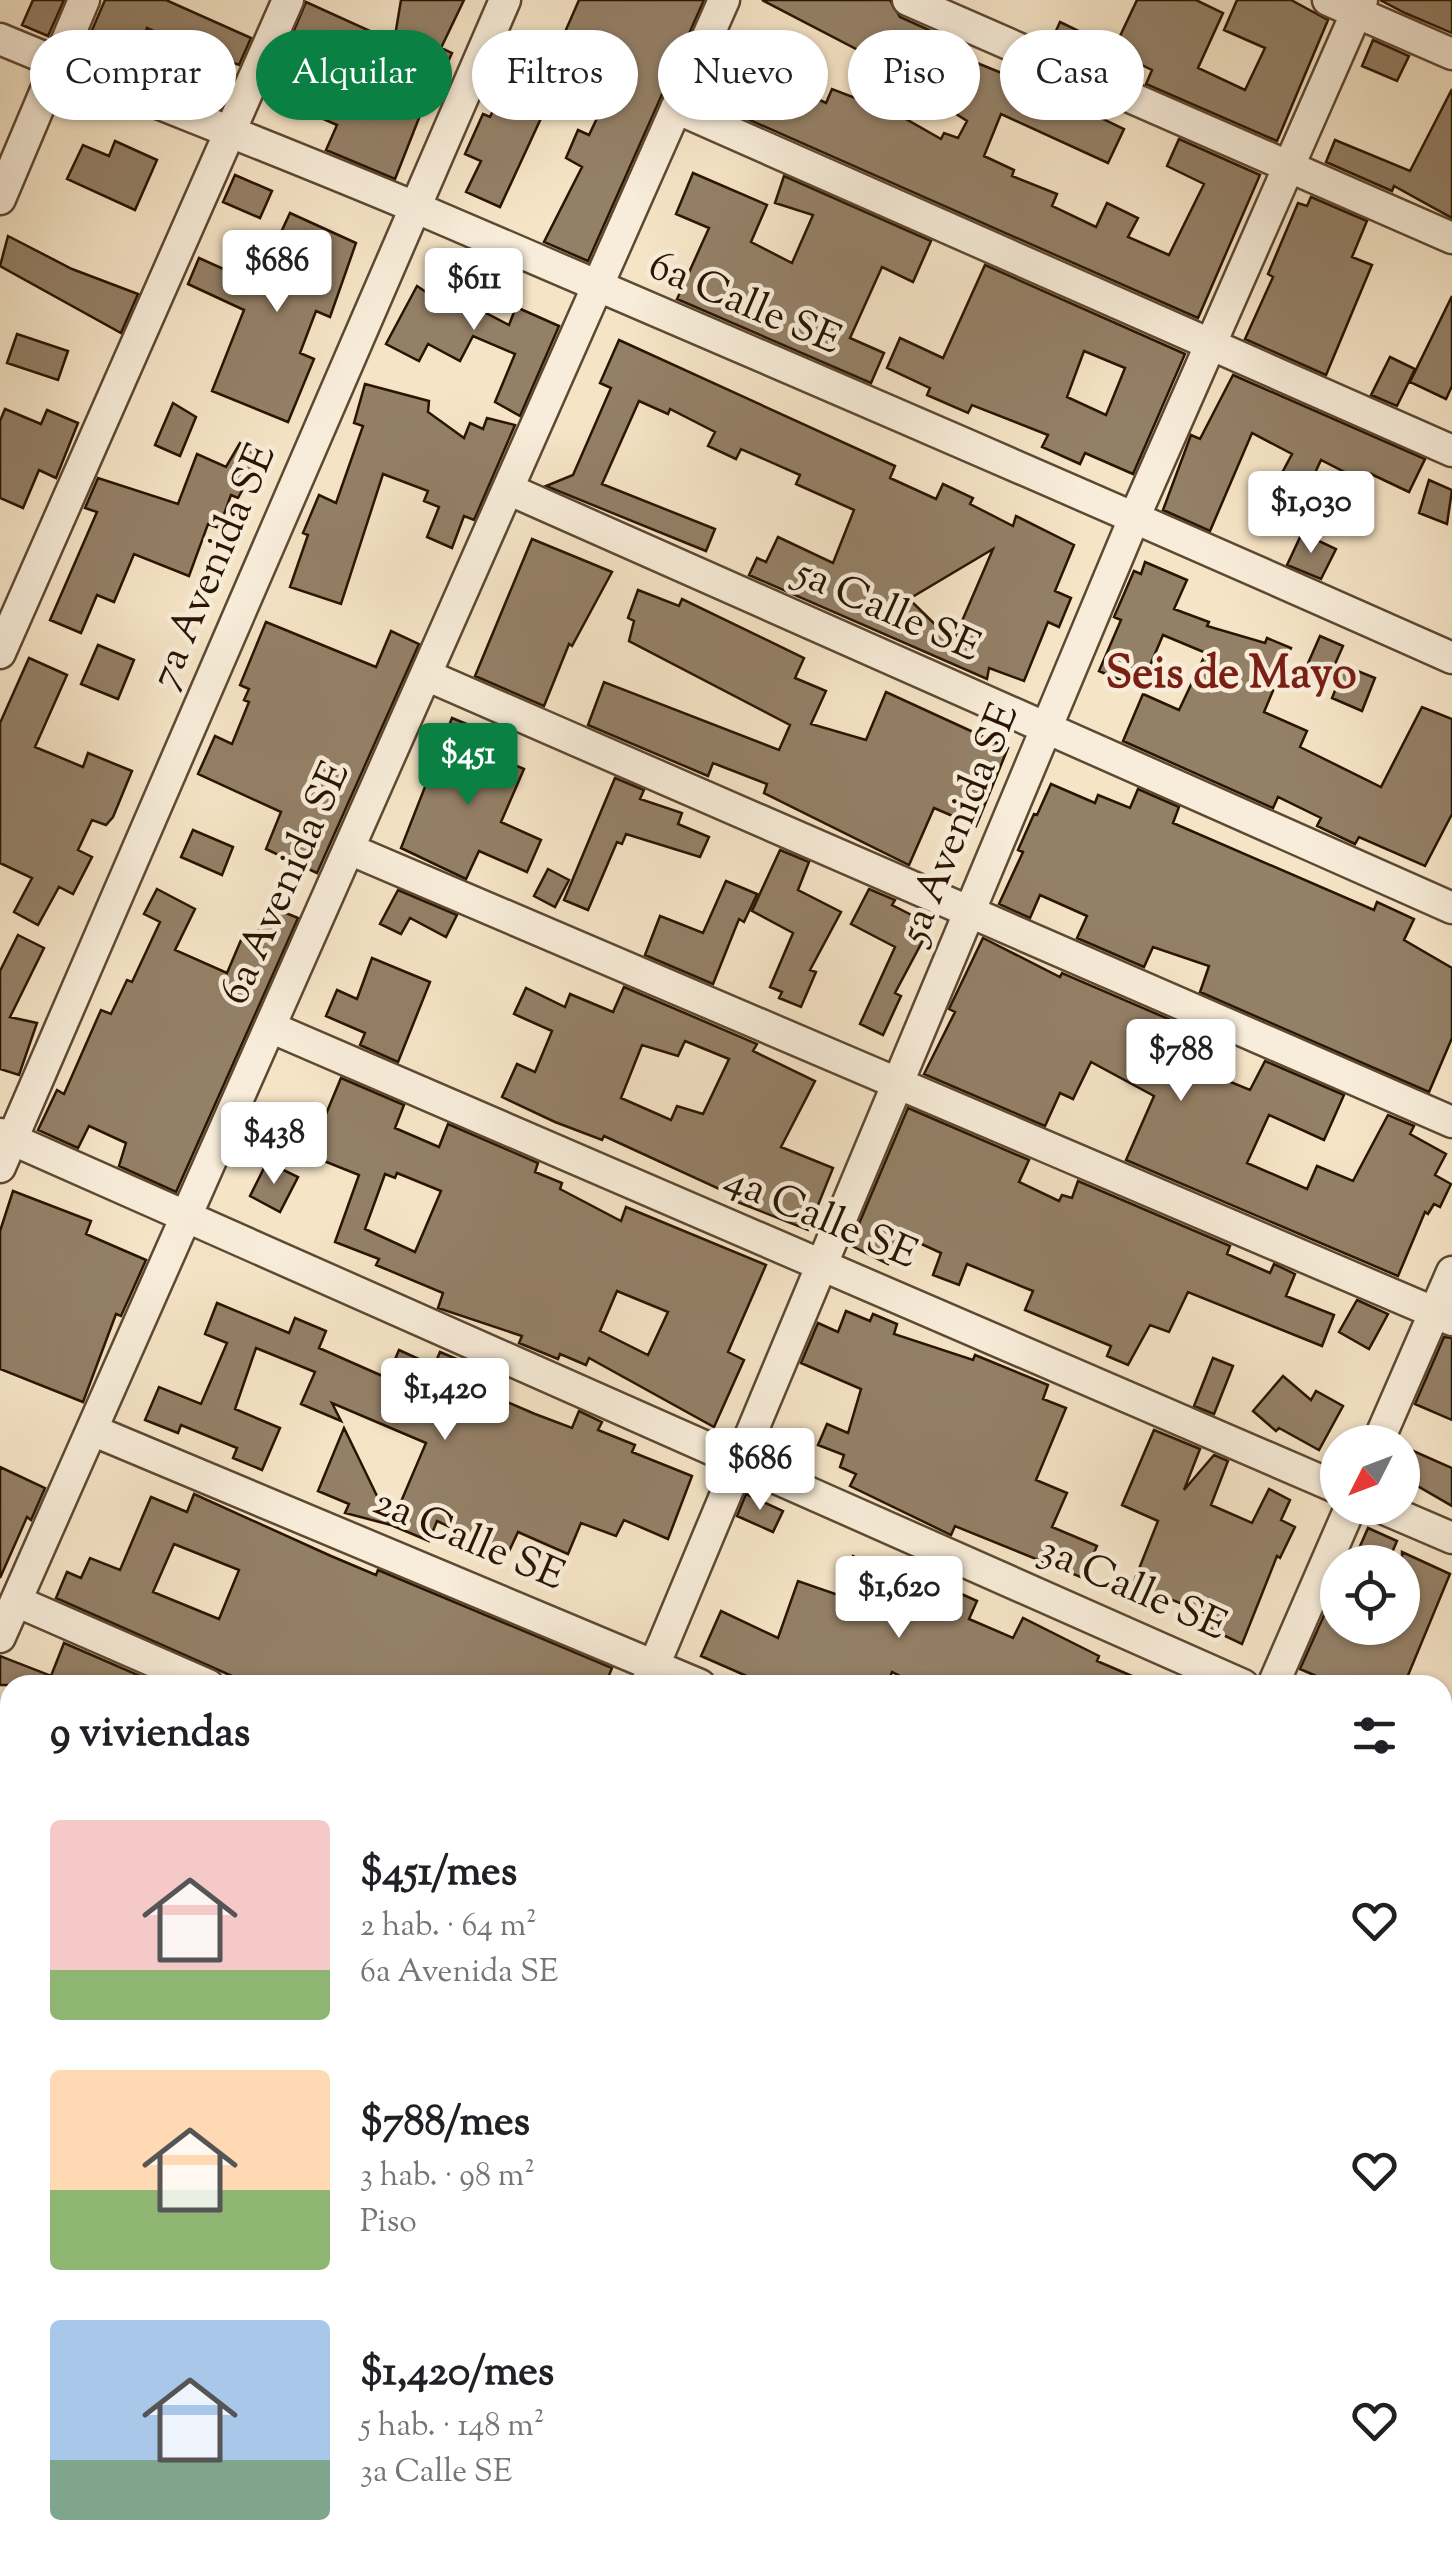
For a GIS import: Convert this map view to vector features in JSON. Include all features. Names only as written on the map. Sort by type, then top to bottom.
[{"type":"street","points":[[71,30],[84,0]]},
{"type":"street","points":[[0,652],[288,0]]},
{"type":"street","name":"7a Avenida SE","points":[[4,1147],[505,0]]},
{"type":"street","name":"6a Avenida SE","points":[[711,30],[724,0]]},
{"type":"street","points":[[908,0],[1452,238]]},
{"type":"street","points":[[1328,0],[1360,6],[1452,54]]},
{"type":"street","name":"5a Avenida SE","points":[[650,1675],[742,1466],[1135,516],[1360,6]]},
{"type":"street","name":"6a Calle SE","points":[[0,39],[30,52]]},
{"type":"street","points":[[0,199],[33,120]]},
{"type":"street","name":"6a Calle SE","points":[[192,120],[417,208],[596,289],[1135,516],[1452,658]]},
{"type":"street","name":"6a Avenida SE","points":[[0,1637],[671,120]]},
{"type":"street","points":[[703,120],[1452,451]]},
{"type":"street","name":"5a Calle SE","points":[[508,489],[1452,908]]},
{"type":"street","points":[[426,674],[1452,1122]]},
{"type":"street","points":[[348,849],[1443,1316]]},
{"type":"street","name":"4a Calle SE","points":[[270,1027],[1320,1480]]},
{"type":"street","name":"3a Calle SE","points":[[4,1147],[186,1217],[1220,1675]]},
{"type":"street","points":[[1387,1425],[1443,1316],[1452,1272]]},
{"type":"street","name":"2a Calle SE","points":[[92,1430],[650,1675]]},
{"type":"street","points":[[1420,1524],[1452,1538]]},
{"type":"street","points":[[1277,1675],[1343,1525]]},
{"type":"street","points":[[16,1602],[185,1675]]},
{"type":"building","points":[[33,0],[64,0],[51,30],[22,25]]},
{"type":"building","points":[[105,0],[166,0],[233,30],[147,28],[92,30]]},
{"type":"building","points":[[401,0],[464,0],[450,30],[396,30]]},
{"type":"building","points":[[579,0],[704,0],[691,30],[658,30],[658,104],[588,261],[544,242],[582,167],[566,158],[578,130],[589,135],[596,120],[638,120],[638,30],[566,30]]},
{"type":"building","points":[[762,0],[890,0],[900,17],[929,30],[848,30],[848,45],[828,34],[828,30],[820,30]]},
{"type":"building","points":[[1137,0],[1196,0],[1223,13],[1198,68],[1245,90],[1265,48],[1224,30],[1237,0],[1291,0],[1328,20],[1277,141],[1146,84],[1152,70],[1144,66],[1144,30],[1123,30]]},
{"type":"building","points":[[1380,0],[1452,0],[1452,33],[1405,13]]},
{"type":"building","points":[[306,2],[368,30],[294,30]]},
{"type":"building","points":[[1060,22],[1077,30],[1056,30]]},
{"type":"building","points":[[236,31],[251,38],[239,65],[236,64]]},
{"type":"building","points":[[1373,40],[1409,56],[1397,81],[1362,66]]},
{"type":"building","points":[[980,64],[1000,72],[1000,116],[984,156],[1014,170],[1012,176],[1057,194],[1052,206],[1096,227],[1107,203],[1138,218],[1128,237],[1169,255],[1204,184],[1167,166],[1179,139],[1260,175],[1198,318],[750,120],[828,120],[832,89],[848,95],[848,120],[908,120],[941,139],[944,133],[958,138],[967,121],[980,120]]},
{"type":"building","points":[[1452,89],[1452,218],[1394,186],[1392,191],[1326,162],[1335,140],[1410,171]]},
{"type":"building","points":[[326,120],[418,120],[395,179],[326,150],[337,125]]},
{"type":"building","points":[[480,120],[540,120],[500,207],[466,192],[481,161],[465,154]]},
{"type":"building","points":[[1014,120],[1105,120],[1124,129],[1108,163]]},
{"type":"building","points":[[115,141],[157,160],[135,210],[67,179],[83,145],[109,156]]},
{"type":"building","points":[[693,173],[767,205],[751,242],[792,263],[813,215],[775,203],[784,176],[931,241],[913,282],[882,267],[850,338],[884,353],[871,383],[677,299],[709,228],[676,214]]},
{"type":"building","points":[[235,175],[272,191],[260,218],[223,202]]},
{"type":"building","points":[[1311,197],[1367,221],[1352,257],[1372,265],[1326,375],[1245,339],[1273,277],[1268,274],[1298,203],[1307,206]]},
{"type":"building","points":[[290,213],[356,243],[330,317],[316,311],[300,353],[314,359],[288,422],[212,391],[244,310],[188,284],[199,258],[257,284]]},
{"type":"building","points":[[8,236],[72,269],[138,294],[121,333],[0,266]]},
{"type":"building","points":[[441,264],[479,285],[469,304],[509,325],[516,307],[559,326],[520,416],[495,402],[515,354],[473,336],[460,361],[428,344],[419,361],[386,344],[417,286],[426,292]]},
{"type":"building","points":[[985,265],[1185,354],[1133,474],[1085,453],[1080,464],[1042,447],[1048,435],[972,405],[968,413],[927,395],[930,388],[887,368],[900,338],[943,358]],"holes":[[[1084,351],[1125,368],[1106,415],[1067,397]]]},
{"type":"building","points":[[1452,296],[1452,386],[1446,399],[1410,382]]},
{"type":"building","points":[[17,334],[68,351],[58,380],[7,363]]},
{"type":"building","points":[[619,340],[895,466],[890,478],[936,499],[943,484],[973,498],[970,504],[1013,526],[1016,516],[1074,545],[1055,591],[1071,598],[1059,627],[1048,622],[1024,681],[989,668],[987,679],[749,575],[757,558],[766,562],[778,537],[833,563],[854,510],[796,484],[800,475],[741,449],[736,459],[708,446],[715,432],[670,409],[668,414],[639,401],[602,484],[715,529],[706,551],[546,486],[573,475],[611,388],[600,383]],"holes":[[[993,549],[953,642],[909,599]]]},
{"type":"building","points":[[1390,357],[1415,369],[1397,406],[1371,395]]},
{"type":"building","points":[[1233,375],[1425,459],[1409,492],[1371,474],[1366,483],[1321,460],[1309,486],[1282,473],[1292,454],[1252,433],[1210,531],[1163,510],[1191,435],[1200,439]]},
{"type":"building","points":[[365,384],[429,401],[428,412],[464,438],[470,423],[483,429],[487,418],[515,425],[474,520],[464,516],[452,548],[427,537],[439,507],[424,501],[428,491],[383,474],[341,604],[290,587],[308,535],[303,533],[319,495],[336,503],[363,426],[354,423]]},
{"type":"building","points":[[173,403],[196,417],[180,456],[155,445]]},
{"type":"building","points":[[5,409],[41,424],[47,410],[78,423],[56,478],[39,470],[23,508],[0,498],[0,421]]},
{"type":"building","points":[[240,443],[261,455],[238,498],[231,495],[219,528],[208,524],[189,576],[134,554],[114,602],[97,595],[81,633],[50,620],[97,512],[85,508],[98,478],[178,504],[197,454],[226,467]]},
{"type":"building","points":[[1429,480],[1452,490],[1447,524],[1419,513]]},
{"type":"building","points":[[1302,533],[1336,549],[1321,579],[1287,565]]},
{"type":"building","points":[[532,539],[612,572],[572,646],[569,644],[544,706],[475,676]]},
{"type":"building","points":[[1145,562],[1187,580],[1174,609],[1209,622],[1207,626],[1265,643],[1267,638],[1291,648],[1264,712],[1307,731],[1300,747],[1381,787],[1422,707],[1452,719],[1452,814],[1425,866],[1359,837],[1355,844],[1317,826],[1321,818],[1278,797],[1273,808],[1123,741],[1143,694],[1179,710],[1206,653],[1163,635],[1140,689],[1099,671],[1121,620],[1114,617],[1134,571],[1141,574]]},
{"type":"building","points":[[638,590],[679,606],[682,599],[804,658],[795,678],[826,691],[811,724],[866,740],[886,692],[1008,748],[976,826],[934,808],[909,865],[764,793],[767,784],[713,763],[708,776],[588,725],[604,682],[779,750],[790,725],[629,641],[634,621],[628,618]]},
{"type":"building","points":[[266,622],[376,667],[391,631],[419,644],[317,873],[266,849],[281,812],[198,774],[215,736],[232,744],[249,702],[244,700],[249,689],[240,685]]},
{"type":"building","points":[[1320,636],[1343,646],[1328,680],[1305,670]]},
{"type":"building","points":[[98,645],[134,660],[118,699],[81,684]]},
{"type":"building","points":[[29,658],[67,675],[35,747],[83,767],[88,753],[132,771],[113,817],[106,825],[92,820],[78,850],[92,857],[73,894],[59,887],[38,925],[14,912],[32,878],[0,863],[0,723]]},
{"type":"building","points":[[1345,666],[1375,678],[1362,711],[1332,698]]},
{"type":"building","points":[[452,718],[486,732],[479,750],[524,769],[501,822],[541,840],[527,872],[479,851],[466,879],[401,848]]},
{"type":"building","points":[[615,778],[644,790],[640,799],[682,813],[678,824],[709,837],[700,857],[626,834],[622,844],[617,842],[588,910],[564,900]]},
{"type":"building","points":[[1051,784],[1095,803],[1098,795],[1130,808],[1138,789],[1179,807],[1173,823],[1374,910],[1377,902],[1414,919],[1404,940],[1452,968],[1452,1038],[1429,1092],[1200,992],[1209,966],[1153,947],[1144,967],[1077,938],[1087,916],[1040,895],[1030,918],[999,904],[1023,852],[1018,850]]},
{"type":"building","points":[[193,830],[233,847],[222,875],[181,857]]},
{"type":"building","points":[[780,850],[809,862],[798,890],[841,912],[810,970],[816,972],[801,1007],[779,998],[782,992],[770,987],[793,933],[752,911]]},
{"type":"building","points":[[548,869],[569,880],[555,907],[534,896]]},
{"type":"building","points":[[726,881],[757,894],[744,922],[739,919],[713,984],[645,955],[660,916],[703,933]]},
{"type":"building","points":[[157,889],[195,909],[175,950],[227,973],[244,933],[255,938],[269,906],[298,918],[176,1192],[119,1166],[126,1143],[89,1126],[78,1148],[38,1130],[57,1090],[64,1094],[101,1010],[111,1014],[127,980],[132,982],[160,922],[144,914]]},
{"type":"building","points":[[869,889],[895,900],[892,905],[931,925],[895,993],[901,996],[883,1035],[860,1024],[895,947],[851,924]]},
{"type":"building","points":[[398,890],[457,915],[446,937],[410,918],[401,934],[380,924]]},
{"type":"building","points":[[18,935],[44,948],[10,1017],[37,1023],[19,1075],[0,1069],[0,971]]},
{"type":"building","points":[[983,938],[1060,977],[1062,973],[1224,1043],[1211,1074],[1250,1090],[1265,1061],[1344,1095],[1324,1140],[1269,1115],[1247,1163],[1307,1189],[1317,1166],[1353,1181],[1388,1115],[1414,1126],[1410,1134],[1446,1154],[1435,1175],[1451,1184],[1440,1207],[1434,1204],[1428,1214],[1425,1212],[1398,1276],[1126,1160],[1154,1096],[1091,1062],[1073,1099],[1060,1093],[1045,1126],[924,1074],[955,1012],[949,1009]]},
{"type":"building","points":[[372,958],[430,982],[398,1062],[360,1045],[365,1033],[326,1016],[337,990],[357,999]]},
{"type":"building","points":[[624,987],[757,1044],[753,1051],[815,1081],[781,1147],[833,1168],[808,1230],[735,1201],[737,1197],[604,1136],[602,1140],[502,1097],[517,1064],[535,1072],[552,1031],[514,1014],[526,988],[565,1007],[570,994],[613,1012]],"holes":[[[685,1041],[729,1059],[703,1114],[677,1106],[671,1120],[621,1098],[642,1045],[678,1056]]]},
{"type":"building","points":[[341,1078],[404,1105],[395,1128],[439,1147],[448,1124],[538,1163],[535,1172],[562,1183],[560,1189],[621,1221],[626,1207],[766,1265],[728,1352],[744,1360],[714,1427],[589,1358],[586,1365],[560,1354],[558,1359],[519,1343],[522,1336],[438,1308],[443,1293],[376,1265],[379,1259],[335,1242],[359,1175],[309,1155]],"holes":[[[397,1173],[441,1191],[415,1252],[365,1229],[385,1174],[395,1178]],[[617,1291],[668,1312],[648,1355],[600,1331]]]},
{"type":"building","points":[[908,1108],[1029,1160],[1019,1182],[1059,1201],[1062,1195],[1072,1198],[1078,1181],[1230,1246],[1227,1254],[1270,1273],[1274,1264],[1295,1274],[1286,1296],[1334,1315],[1322,1346],[1188,1292],[1169,1332],[1150,1325],[1128,1365],[1107,1356],[1111,1346],[1025,1310],[1033,1291],[967,1264],[959,1285],[933,1275],[941,1253],[902,1235],[888,1264],[850,1245]]},
{"type":"building","points":[[267,1162],[298,1177],[280,1212],[250,1196]]},
{"type":"building","points":[[13,1191],[91,1221],[86,1234],[146,1260],[121,1316],[116,1314],[83,1402],[0,1369],[0,1231]]},
{"type":"building","points":[[1357,1300],[1388,1314],[1369,1349],[1339,1332]]},
{"type":"building","points":[[217,1303],[289,1333],[295,1318],[326,1331],[319,1348],[387,1378],[399,1350],[434,1366],[440,1352],[464,1362],[460,1369],[498,1386],[493,1396],[572,1428],[579,1411],[602,1422],[598,1430],[635,1445],[632,1452],[692,1476],[668,1539],[624,1520],[616,1536],[581,1523],[568,1554],[518,1532],[505,1560],[477,1547],[480,1541],[437,1521],[429,1541],[391,1525],[426,1443],[332,1403],[341,1421],[301,1404],[315,1372],[256,1348],[235,1409],[280,1428],[262,1470],[233,1458],[237,1448],[181,1425],[178,1433],[145,1420],[159,1387],[201,1404],[227,1343],[205,1334]]},
{"type":"building","points":[[846,1311],[870,1321],[873,1314],[897,1324],[894,1334],[973,1360],[975,1355],[1048,1385],[1043,1399],[1066,1408],[1036,1480],[1067,1493],[1052,1527],[1097,1546],[1083,1578],[955,1526],[951,1535],[850,1486],[856,1474],[840,1467],[844,1455],[818,1445],[827,1424],[848,1433],[861,1389],[801,1363],[818,1323],[838,1332]]},
{"type":"building","points":[[1444,1337],[1452,1338],[1452,1420],[1415,1404]]},
{"type":"building","points":[[1213,1358],[1233,1366],[1214,1414],[1194,1406]]},
{"type":"building","points":[[1283,1376],[1311,1400],[1316,1391],[1343,1406],[1333,1425],[1320,1425],[1319,1450],[1279,1428],[1276,1431],[1253,1411]]},
{"type":"building","points":[[344,1428],[391,1525],[345,1513],[349,1504],[318,1491]]},
{"type":"building","points":[[1154,1430],[1200,1449],[1184,1490],[1214,1455],[1228,1461],[1211,1505],[1252,1523],[1269,1489],[1290,1500],[1281,1520],[1295,1527],[1280,1558],[1277,1556],[1242,1644],[1208,1628],[1213,1616],[1160,1595],[1156,1605],[1129,1594],[1158,1521],[1122,1505]]},
{"type":"building","points":[[1420,1454],[1452,1468],[1452,1506],[1420,1487]]},
{"type":"building","points":[[0,1467],[45,1488],[31,1520],[27,1517],[0,1578]]},
{"type":"building","points":[[194,1494],[376,1575],[378,1570],[612,1668],[609,1675],[230,1675],[56,1598],[67,1572],[81,1578],[90,1558],[120,1570],[151,1497],[187,1512]],"holes":[[[174,1544],[239,1570],[219,1619],[153,1592]]]},
{"type":"building","points":[[746,1494],[783,1511],[773,1532],[737,1516]]},
{"type":"building","points":[[1368,1528],[1397,1541],[1395,1545],[1360,1545]]},
{"type":"building","points":[[853,1556],[894,1580],[897,1574],[933,1592],[937,1583],[977,1601],[969,1619],[1013,1638],[1023,1618],[1099,1656],[1097,1661],[1130,1675],[744,1675],[701,1656],[721,1611],[778,1638],[798,1581],[838,1595]]},
{"type":"building","points":[[1420,1560],[1450,1574],[1408,1675],[1314,1675],[1300,1669],[1320,1624],[1320,1645],[1420,1645]]},
{"type":"building","points":[[64,1643],[138,1675],[51,1675]]},
{"type":"building","points":[[0,1656],[48,1675],[0,1675]]},
{"type":"district","name":"Seis de Mayo","points":[[1231,676]]}]
